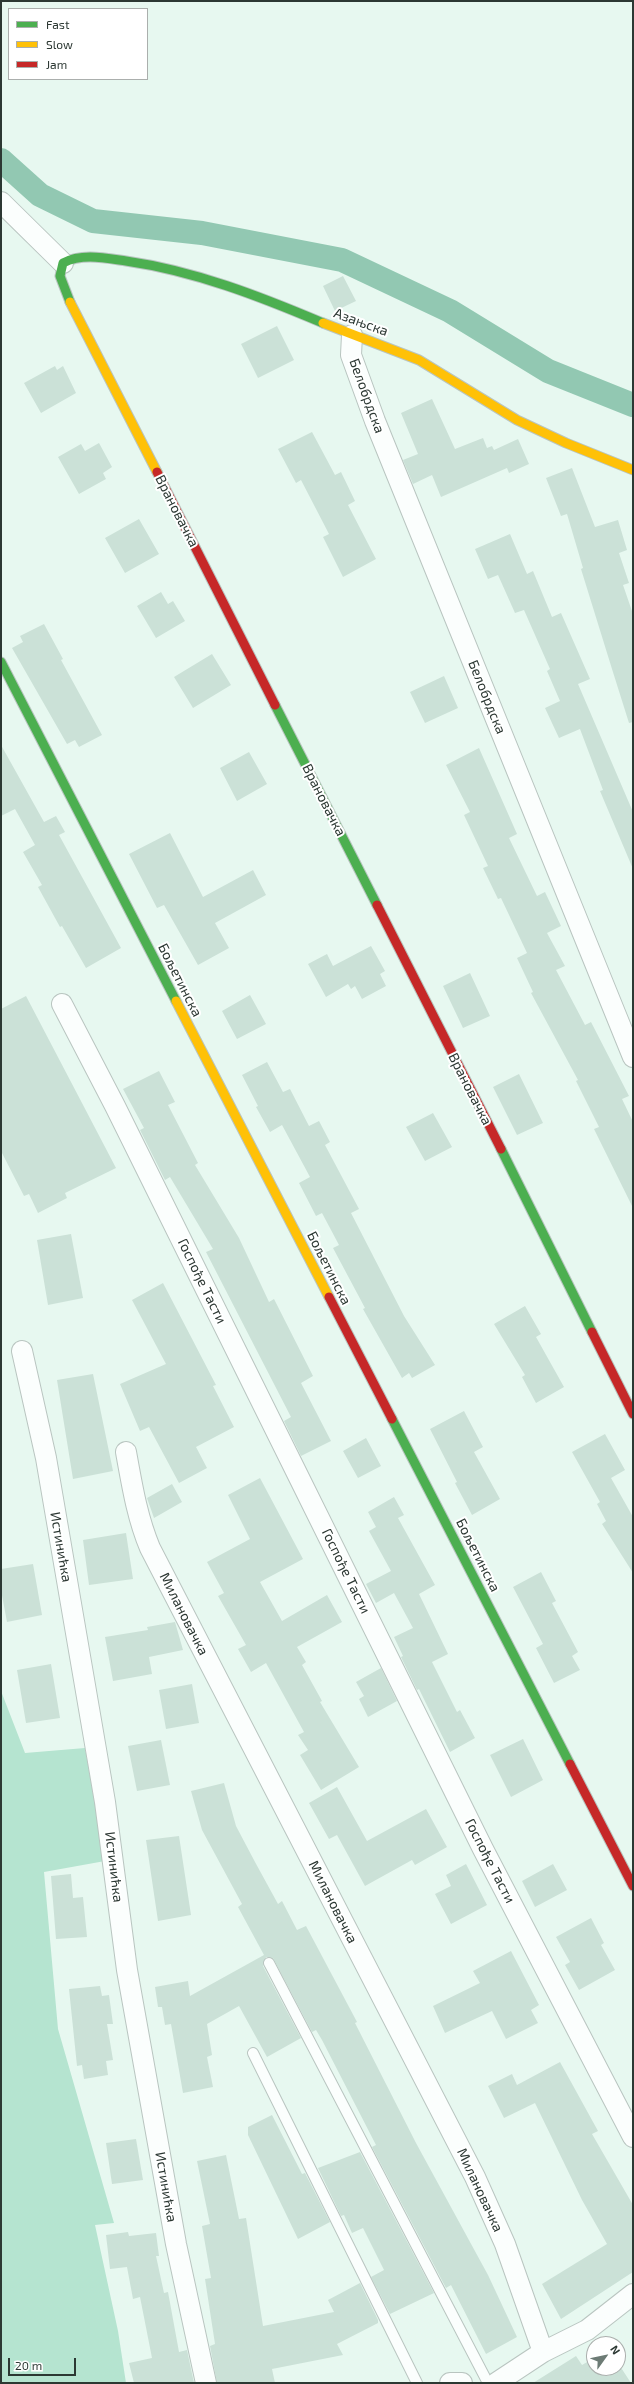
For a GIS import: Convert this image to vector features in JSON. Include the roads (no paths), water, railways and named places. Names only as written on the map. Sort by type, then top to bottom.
[{"type":"street","points":[[1,202],[63,263]]},
{"type":"street","name":"Азањска","points":[[63,263],[75,256],[105,256],[213,280],[352,335],[406,354],[438,369],[501,411],[530,427],[633,470]]},
{"type":"street","name":"Врановачка","points":[[63,263],[60,277],[68,298],[508,1163],[633,1414]]},
{"type":"street","name":"Белобрдска","points":[[352,335],[351,355],[375,421],[633,1057]]},
{"type":"street","name":"Бољетинска","points":[[1,662],[633,1886]]},
{"type":"street","name":"Госпође Тасти","points":[[62,1004],[115,1106],[480,1842],[633,2137]]},
{"type":"street","name":"Истинићка","points":[[22,1351],[46,1458],[105,1802],[127,1970],[176,2244],[206,2383]]},
{"type":"street","name":"Милановачка","points":[[126,1452],[134,1503],[150,1548],[475,2177],[505,2244],[543,2352]]},
{"type":"street","points":[[496,2383],[543,2352],[587,2330],[633,2294]]},
{"type":"street","points":[[450,2383],[462,2383]]},
{"type":"lane","points":[[268,1963],[488,2383]]},
{"type":"lane","points":[[253,2052],[417,2383]]},
{"type":"waterway","points":[[1,160],[40,195],[93,221],[202,233],[342,260],[450,311],[548,371],[633,405]]}]
